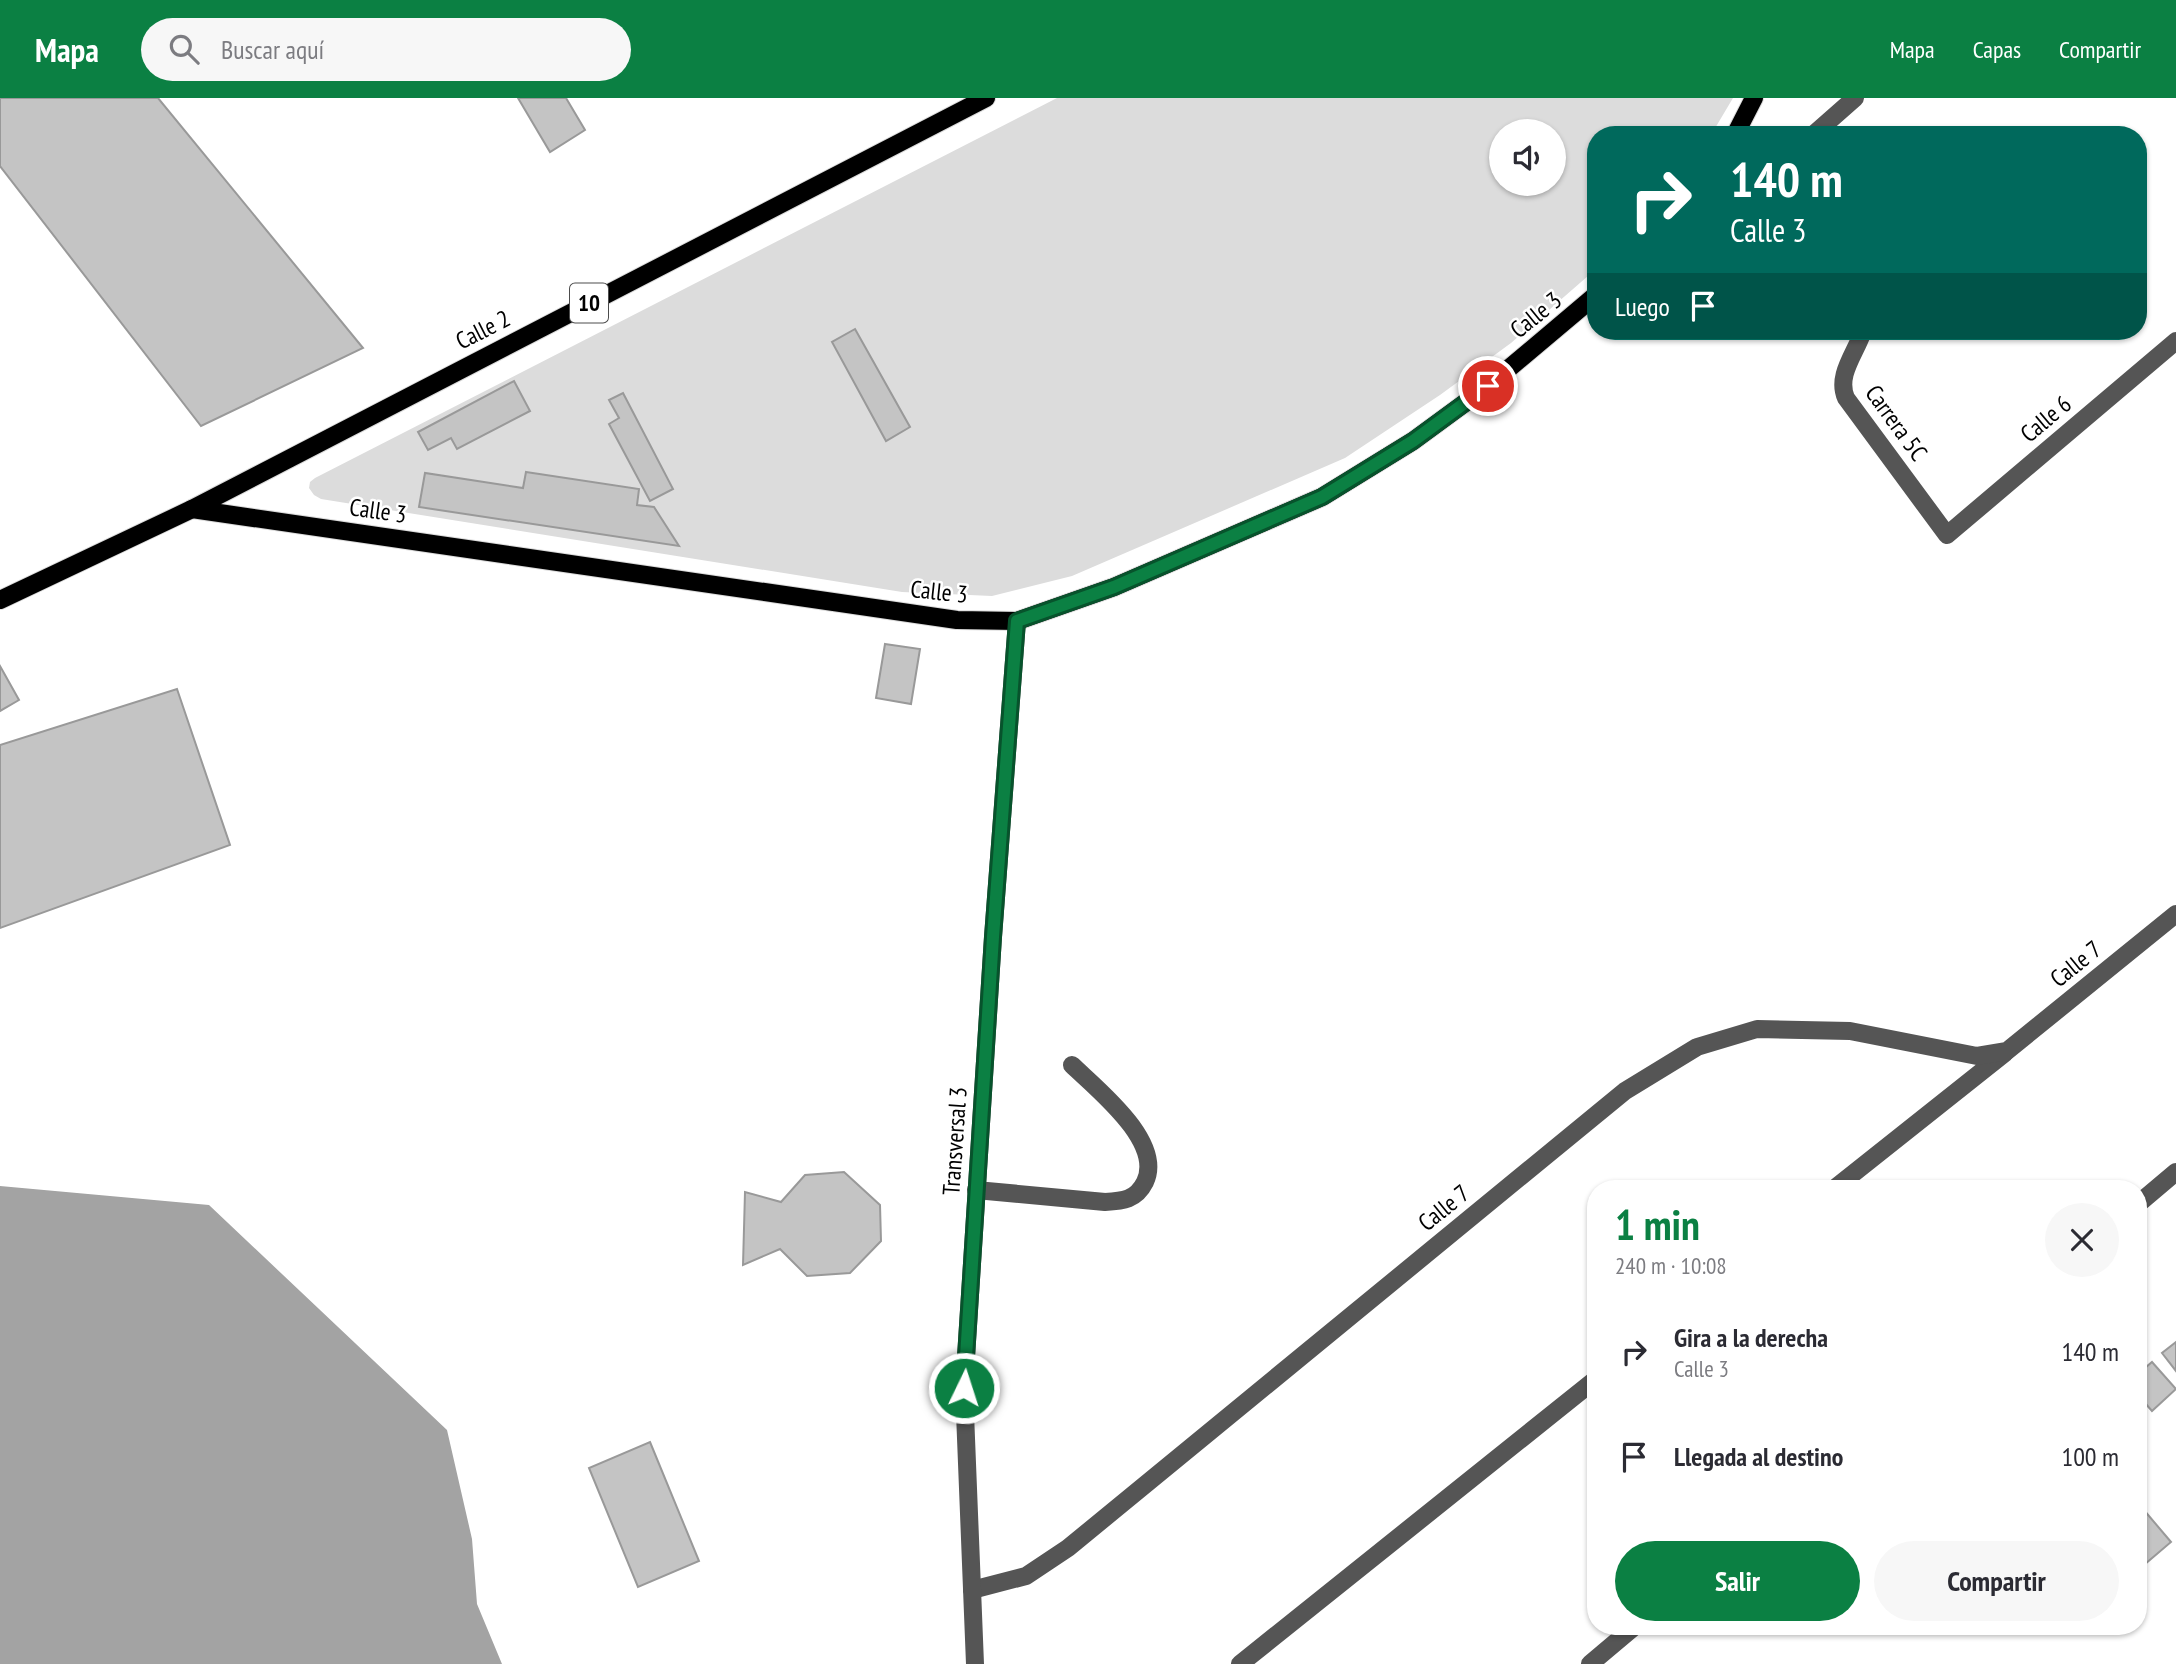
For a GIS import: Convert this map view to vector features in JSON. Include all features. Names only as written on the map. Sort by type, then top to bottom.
[{"type":"main road","name":"Calle 2","points":[[0,600],[192,509],[986,98]]},
{"type":"main road","points":[[1740,126],[1754,98]]},
{"type":"main road","name":"Calle 3","points":[[192,509],[957,620],[1017,621],[1114,587],[1322,497],[1413,441],[1488,386],[1587,303]]},
{"type":"street","points":[[1823,126],[1855,98]]},
{"type":"street","name":"Carrera 5C","points":[[1859,340],[1843,376],[1842,388],[1846,398],[1947,535]]},
{"type":"street","name":"Calle 6","points":[[1947,535],[2176,341]]},
{"type":"street","name":"Transversal 3","points":[[975,1664],[964,1388],[1017,621]]},
{"type":"street","name":"Calle 7","points":[[1845,1180],[2176,914]]},
{"type":"street","name":"Calle 7","points":[[972,1590],[1026,1576],[1068,1548],[1625,1091],[1697,1047],[1757,1029],[1850,1031],[1977,1056],[2007,1051]]},
{"type":"street","points":[[976,1190],[1105,1202],[1125,1201],[1140,1192],[1149,1174],[1145,1150],[1132,1124],[1072,1065]]},
{"type":"street","points":[[2147,1196],[2176,1172]]},
{"type":"street","points":[[1240,1664],[1587,1387]]},
{"type":"street","points":[[1590,1664],[1624,1635]]},
{"type":"shaded area","points":[[1057,98],[1733,98],[1716,126],[1587,126],[1587,277],[1511,343],[1440,395],[1345,458],[1072,576],[992,596],[902,592],[321,499],[309,488],[310,482],[315,478]]},
{"type":"shaded area","points":[[0,1186],[209,1205],[447,1430],[472,1539],[477,1604],[502,1664],[0,1664]]},
{"type":"building","points":[[0,98],[158,98],[363,348],[201,426],[0,166]]},
{"type":"building","points":[[518,98],[566,98],[585,130],[550,152]]},
{"type":"building","points":[[855,329],[910,427],[886,441],[832,342]]},
{"type":"building","points":[[514,381],[530,411],[457,449],[451,438],[428,450],[418,432]]},
{"type":"building","points":[[623,393],[673,489],[650,501],[609,424],[619,418],[609,400]]},
{"type":"building","points":[[526,472],[639,489],[637,505],[654,507],[679,546],[419,507],[425,473],[523,488]]},
{"type":"building","points":[[885,644],[920,649],[911,704],[876,698]]},
{"type":"building","points":[[0,666],[19,700],[0,711]]},
{"type":"building","points":[[177,689],[230,845],[0,928],[0,745]]},
{"type":"building","points":[[844,1172],[880,1205],[881,1241],[850,1273],[807,1276],[780,1249],[743,1265],[745,1192],[781,1202],[805,1175]]},
{"type":"building","points":[[2176,1342],[2176,1371],[2162,1353]]},
{"type":"building","points":[[2152,1362],[2176,1389],[2152,1411],[2147,1405],[2147,1366]]},
{"type":"building","points":[[650,1442],[699,1561],[638,1587],[589,1468]]},
{"type":"building","points":[[2147,1514],[2171,1542],[2147,1562]]},
{"type":"route","points":[[964,1388],[993,937],[1017,621],[1114,587],[1322,497],[1413,441],[1488,386]]}]
